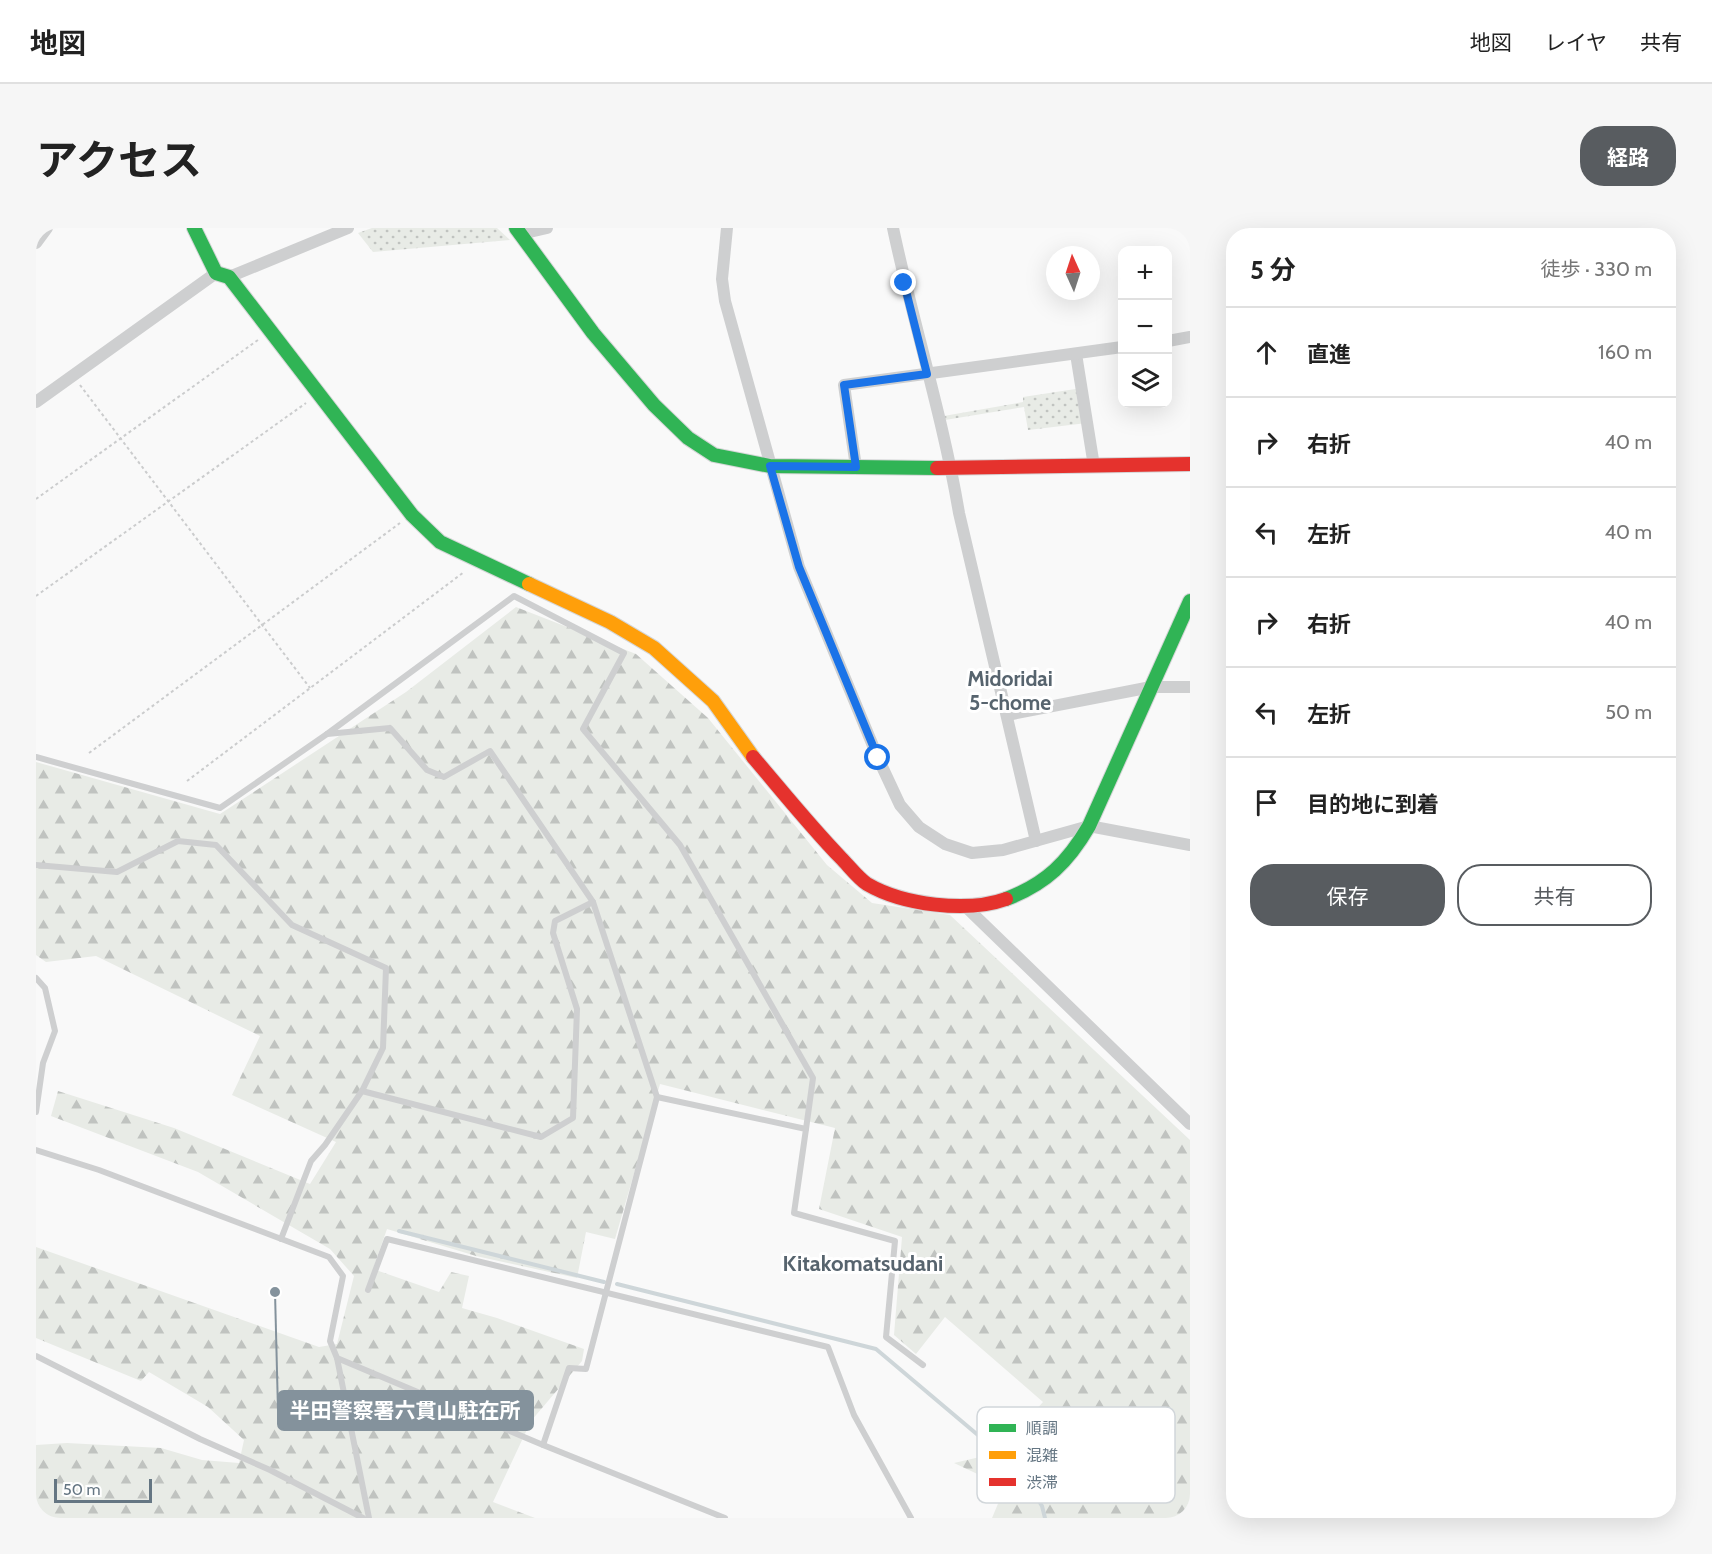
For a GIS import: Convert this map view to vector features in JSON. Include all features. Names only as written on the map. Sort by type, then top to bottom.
[{"type":"street","points":[[36,243],[46,228]]},
{"type":"street","points":[[194,228],[222,275],[270,332],[412,514],[440,542],[610,622],[654,648],[712,701],[752,755],[804,818],[866,883],[894,896],[966,907],[995,903],[1024,892],[1051,874],[1074,851],[1089,826],[1190,601]]},
{"type":"street","points":[[36,402],[222,275],[348,228]]},
{"type":"street","points":[[547,228],[519,231],[593,333],[654,405],[688,438],[714,455],[770,466],[951,468],[1190,464]]},
{"type":"street","points":[[727,228],[722,279],[725,301],[799,567],[878,758],[900,805],[919,828],[945,844],[972,853],[1003,850],[1089,826],[1190,844]]},
{"type":"street","points":[[893,228],[951,468],[959,513],[1036,841]]},
{"type":"street","points":[[1172,340],[1190,337]]},
{"type":"street","points":[[856,467],[844,385],[1118,348]]},
{"type":"street","points":[[1076,354],[1094,466]]},
{"type":"street","points":[[1007,715],[1151,687],[1190,687]]},
{"type":"street","points":[[966,907],[1190,1124]]},
{"type":"lane","points":[[36,757],[220,808],[327,734],[514,596],[624,653],[583,729],[680,845],[813,1078],[794,1213],[895,1241],[886,1337],[923,1365]]},
{"type":"lane","points":[[327,734],[390,728],[427,770],[444,777],[490,751],[593,902],[657,1097],[586,1369],[570,1368],[543,1445]]},
{"type":"lane","points":[[36,864],[117,872],[178,842],[216,845],[292,925],[386,968],[383,1048],[362,1091],[325,1145],[311,1161],[281,1239]]},
{"type":"lane","points":[[362,1091],[541,1137],[573,1118],[577,1009],[553,933],[555,921],[593,902]]},
{"type":"lane","points":[[36,978],[45,988],[55,1031],[40,1063],[36,1112]]},
{"type":"lane","points":[[657,1097],[806,1129]]},
{"type":"lane","points":[[36,1150],[99,1170],[329,1257],[343,1276],[330,1341],[337,1358],[369,1518]]},
{"type":"lane","points":[[368,1290],[387,1239],[828,1347],[854,1415],[910,1518]]},
{"type":"lane","points":[[36,1356],[363,1518]]},
{"type":"lane","points":[[337,1358],[543,1445],[725,1518]]},
{"type":"path","points":[[36,499],[270,332]]},
{"type":"path","points":[[73,376],[310,688]]},
{"type":"path","points":[[36,596],[318,394]]},
{"type":"path","points":[[89,753],[412,514]]},
{"type":"path","points":[[187,781],[479,561]]},
{"type":"green space","points":[[372,228],[497,228],[510,240],[373,252],[358,233]]},
{"type":"green space","points":[[1082,388],[1087,423],[1028,430],[1024,407],[939,421],[938,417],[1023,402],[1023,397]]},
{"type":"green space","points":[[516,607],[636,654],[708,718],[827,865],[872,903],[950,915],[1190,1140],[1190,1518],[992,1518],[998,1503],[1175,1503],[1175,1407],[1038,1407],[1043,1402],[945,1317],[916,1354],[894,1335],[902,1237],[819,1209],[835,1128],[660,1084],[615,1239],[586,1232],[577,1278],[476,1256],[387,1229],[373,1269],[439,1292],[451,1272],[469,1276],[462,1308],[584,1349],[582,1361],[531,1421],[493,1502],[535,1518],[36,1518],[36,1445],[67,1443],[161,1448],[202,1460],[239,1463],[244,1440],[208,1407],[149,1372],[141,1381],[36,1338],[36,1247],[319,1347],[337,1344],[354,1276],[330,1249],[198,1172],[51,1116],[58,1091],[174,1128],[310,1184],[336,1142],[232,1095],[260,1036],[96,956],[46,962],[36,955],[36,762],[220,814],[406,692]]},
{"type":"green space","points":[[977,1458],[977,1474],[954,1463]]},
{"type":"waterway","points":[[399,1231],[604,1282]]},
{"type":"waterway","points":[[617,1284],[876,1349],[977,1434]]},
{"type":"waterway","points":[[1040,1503],[1045,1518]]},
{"type":"traffic: fast","points":[[194,228],[216,273],[229,277],[412,515],[440,542],[529,584]]},
{"type":"traffic: fast","points":[[516,228],[593,333],[654,405],[688,438],[714,455],[770,466],[937,468]]},
{"type":"traffic: fast","points":[[1006,899],[1044,879],[1064,861],[1081,839],[1089,826],[1190,601]]},
{"type":"traffic: slow","points":[[529,584],[610,622],[654,648],[713,701],[753,757]]},
{"type":"traffic: jam","points":[[937,468],[1190,464]]},
{"type":"traffic: jam","points":[[753,757],[818,834],[867,884],[898,897],[935,905],[973,906],[1006,899]]},
{"type":"place","name":"半田警察署六貫山駐在所","points":[[275,1292]]},
{"type":"district","name":"Midoridai 5-chome","points":[[1010,690]]},
{"type":"district","name":"Kitakomatsudani","points":[[863,1263]]},
{"type":"route","points":[[878,758],[799,567],[770,466],[856,467],[844,385],[927,374],[904,283]]}]
